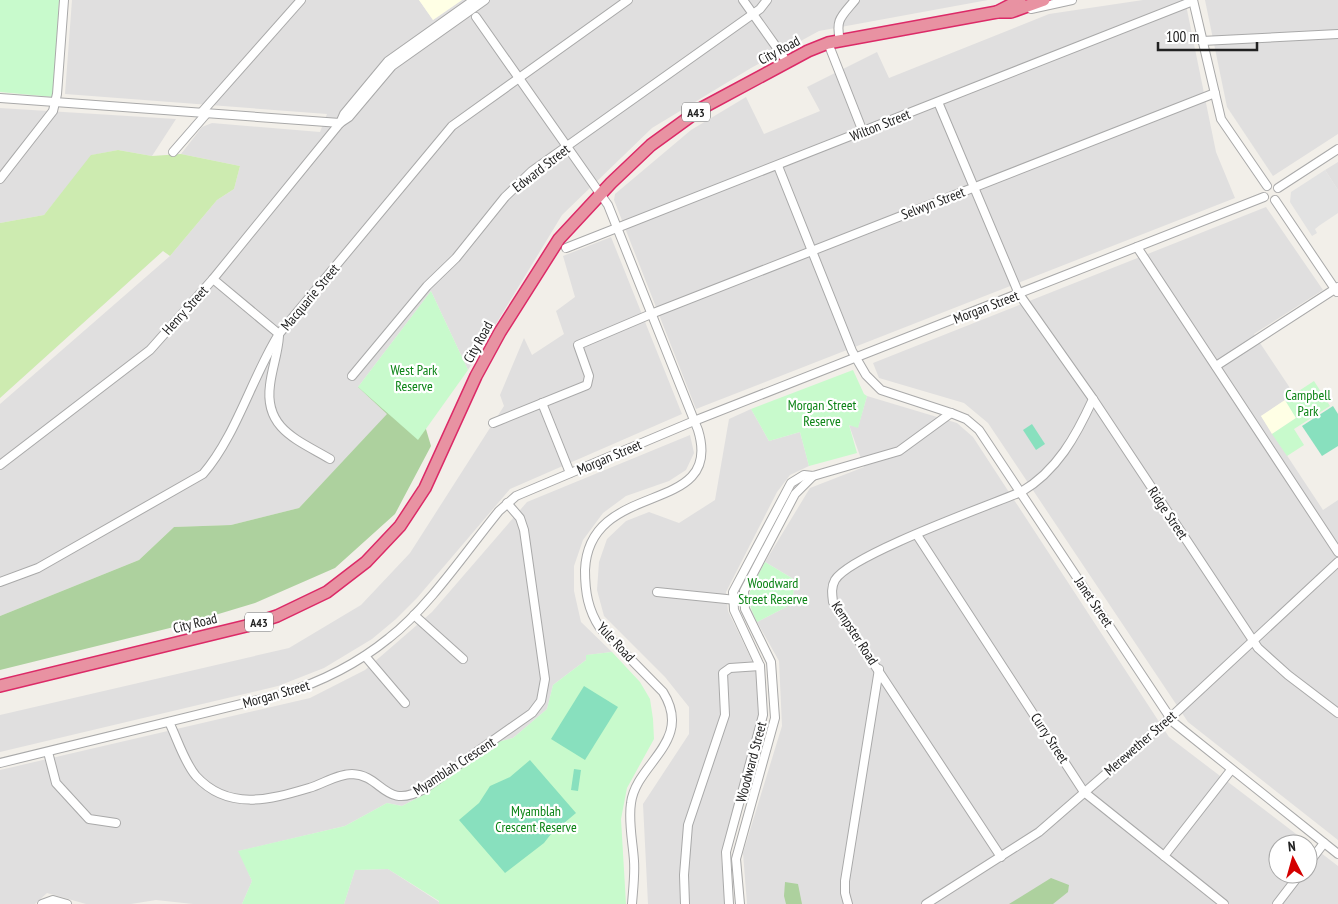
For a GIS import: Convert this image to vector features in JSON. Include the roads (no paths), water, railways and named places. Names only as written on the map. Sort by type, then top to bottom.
[{"type":"highway","name":"City Road","points":[[997,12],[1020,0]]},
{"type":"highway","name":"City Road","points":[[0,686],[246,626],[277,616],[327,592],[354,572],[384,544],[414,506],[434,470],[476,376],[500,332],[559,239],[601,194],[673,127],[709,104],[787,62],[828,43],[997,12],[1012,12],[1044,0]]},
{"type":"street","points":[[0,180],[46,122],[56,102],[64,0]]},
{"type":"street","points":[[173,152],[301,0]]},
{"type":"street","name":"Henry Street","points":[[0,465],[150,350],[213,279],[388,61],[474,0]]},
{"type":"street","name":"Henry Street","points":[[340,123],[349,117],[392,66],[485,0]]},
{"type":"street","name":"Macquarie Street","points":[[0,582],[38,568],[203,474],[220,450],[266,354],[279,334],[452,126],[628,0]]},
{"type":"street","points":[[743,0],[787,62]]},
{"type":"street","name":"Edward Street","points":[[352,376],[427,286],[456,258],[505,197],[532,171],[760,9],[767,0]]},
{"type":"street","points":[[840,40],[837,28],[839,20],[855,0]]},
{"type":"street","points":[[1193,0],[1221,119],[1267,186]]},
{"type":"street","name":"Wilton Street","points":[[566,248],[778,166],[1193,0]]},
{"type":"street","points":[[1012,12],[1070,1]]},
{"type":"street","name":"Yule Road","points":[[476,17],[601,194],[618,228],[701,440],[702,453],[700,464],[688,482],[668,493],[628,508],[607,521],[591,543],[586,566],[586,596],[592,616],[600,628],[663,692],[669,702],[671,715],[671,731],[662,753],[638,785],[631,803],[634,865],[632,904]]},
{"type":"street","points":[[1202,41],[1338,34]]},
{"type":"street","points":[[828,43],[863,132]]},
{"type":"street","name":"Selwyn Street","points":[[542,403],[589,381],[578,345],[812,250],[1215,92]]},
{"type":"street","points":[[0,98],[340,123]]},
{"type":"street","name":"Ridge Street","points":[[938,102],[1019,294],[1093,399],[1252,640],[1265,657],[1338,713]]},
{"type":"street","points":[[1278,188],[1338,149]]},
{"type":"street","name":"Janet Street","points":[[778,166],[856,358],[866,375],[881,390],[966,419],[979,430],[1170,718],[1180,730],[1338,854]]},
{"type":"street","points":[[1273,185],[1278,188],[1280,195],[1275,200],[1270,201],[1264,197],[1263,191],[1267,186],[1273,185]]},
{"type":"street","name":"Morgan Street","points":[[0,763],[282,694],[315,683],[365,656],[391,637],[414,615],[507,503],[516,496],[694,421],[1264,197]]},
{"type":"street","points":[[1216,366],[1337,290],[1275,200]]},
{"type":"street","points":[[1137,247],[1338,552]]},
{"type":"street","points":[[213,279],[279,334],[278,354],[269,396],[274,420],[282,430],[330,459]]},
{"type":"street","name":"Kempster Road","points":[[1001,857],[879,669],[833,602],[831,590],[836,578],[868,555],[1021,492],[1033,485],[1062,457],[1078,432],[1093,399]]},
{"type":"street","points":[[493,422],[542,403],[570,473]]},
{"type":"street","points":[[732,600],[733,592],[791,483],[804,475],[813,476],[900,451],[951,413]]},
{"type":"street","points":[[657,592],[743,600],[744,591],[795,494],[813,476]]},
{"type":"street","name":"Myamblah Crescent","points":[[169,722],[195,775],[214,792],[228,798],[244,801],[265,799],[309,788],[344,774],[364,777],[393,795],[412,795],[424,789],[532,713],[544,693],[545,679],[524,530],[520,518],[507,503]]},
{"type":"street","name":"Curry Street","points":[[917,535],[1084,792],[1224,904]]},
{"type":"street","name":"Merewether Street","points":[[926,904],[1039,832],[1170,718],[1338,562]]},
{"type":"street","name":"Woodward Street","points":[[729,904],[725,858],[762,725],[763,715],[760,666],[734,610],[732,600]]},
{"type":"street","name":"Woodward Street","points":[[740,904],[736,859],[775,718],[771,662],[743,600]]},
{"type":"street","points":[[414,615],[463,659]]},
{"type":"street","points":[[365,656],[406,703]]},
{"type":"street","points":[[685,904],[684,875],[688,825],[725,715],[723,673],[730,668],[760,666]]},
{"type":"street","points":[[848,904],[845,893],[845,881],[879,669]]},
{"type":"street","points":[[48,752],[56,782],[89,819],[116,823]]},
{"type":"street","points":[[1164,856],[1231,770]]},
{"type":"street","points":[[1318,851],[1324,843]]},
{"type":"street","points":[[1277,904],[1292,884]]},
{"type":"street","points":[[42,904],[53,900],[67,904]]},
{"type":"park label","name":"West Park Reserve","points":[[414,378]]},
{"type":"park label","name":"Campbell Park","points":[[1308,404]]},
{"type":"park label","name":"Morgan Street Reserve","points":[[822,414]]},
{"type":"park label","name":"Woodward Street Reserve","points":[[773,592]]},
{"type":"park label","name":"Myamblah Crescent Reserve","points":[[536,820]]}]
